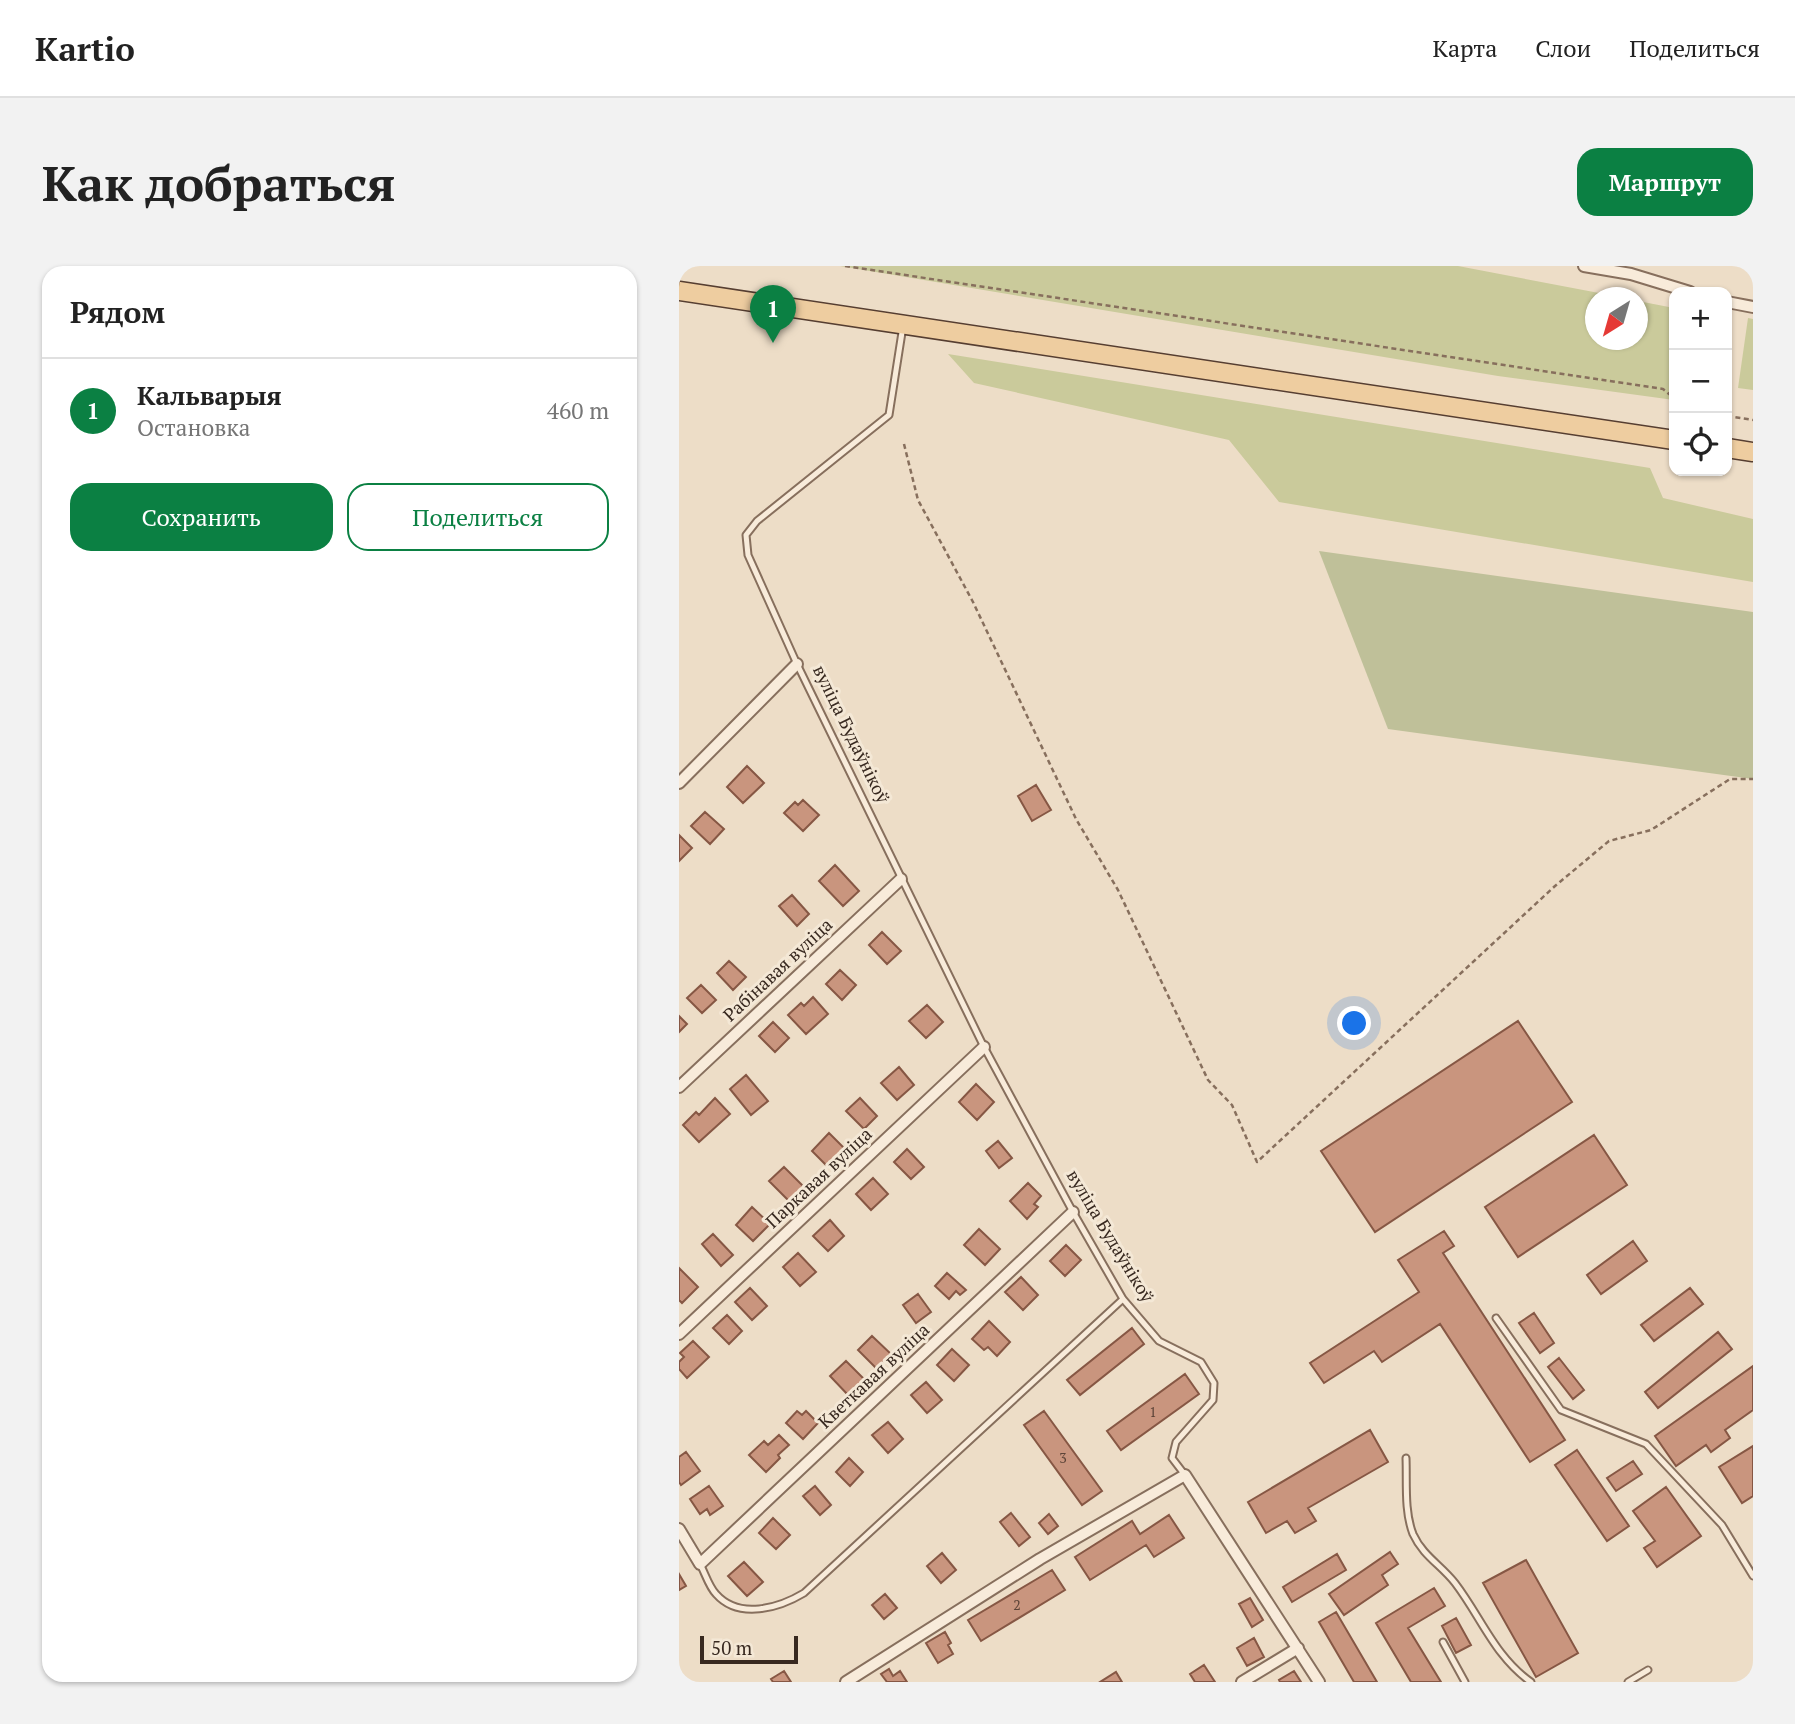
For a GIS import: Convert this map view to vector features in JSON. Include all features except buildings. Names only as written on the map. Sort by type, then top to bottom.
[{"type":"main road","points":[[679,290],[1669,439]]},
{"type":"main road","points":[[1732,449],[1753,452]]},
{"type":"street","points":[[1584,266],[1631,274],[1674,287]]},
{"type":"street","points":[[1732,303],[1753,307]]},
{"type":"street","points":[[679,783],[797,664]]},
{"type":"street","name":"Рабінавая вуліца","points":[[679,1087],[901,879]]},
{"type":"street","name":"Паркавая вуліца","points":[[679,1334],[984,1047]]},
{"type":"street","name":"Кветкавая вуліца","points":[[700,1564],[1073,1212]]},
{"type":"street","points":[[846,1682],[1040,1559],[1185,1475],[1319,1682]]},
{"type":"street","points":[[679,1530],[700,1564]]},
{"type":"street","points":[[1242,1682],[1298,1648]]},
{"type":"lane","name":"вуліца Будаўнікоў","points":[[903,325],[889,415],[757,521],[746,535],[748,555],[797,664],[984,1047],[1073,1212],[1123,1299],[1159,1340],[1201,1362],[1214,1383],[1213,1400],[1176,1441],[1172,1458],[1185,1475]]},
{"type":"lane","points":[[700,1564],[716,1594],[732,1605],[772,1609],[804,1593],[1123,1299]]},
{"type":"lane","points":[[1496,1318],[1561,1410],[1646,1444],[1722,1525],[1753,1576]]},
{"type":"lane","points":[[1406,1458],[1408,1515],[1419,1545],[1433,1563],[1454,1581],[1500,1653],[1516,1672],[1531,1682]]},
{"type":"lane","points":[[1443,1642],[1465,1682]]},
{"type":"lane","points":[[1628,1682],[1649,1670]]},
{"type":"path","points":[[845,266],[1663,389],[1669,394]]},
{"type":"path","points":[[1732,417],[1753,419]]},
{"type":"path","points":[[904,444],[918,500],[973,602],[1076,819],[1118,890],[1208,1080],[1232,1105],[1257,1162],[1555,886],[1609,841],[1651,830],[1730,779],[1753,779]]},
{"type":"green space","points":[[840,266],[1458,266],[1585,290],[1585,350],[1648,350],[1648,303],[1669,307],[1669,399],[1498,376]]},
{"type":"green space","points":[[1748,318],[1753,319],[1753,390],[1738,388]]},
{"type":"green space","points":[[948,354],[1650,468],[1663,498],[1753,519],[1753,582],[1279,502],[1229,440],[974,383]]},
{"type":"green space","points":[[1319,551],[1753,612],[1753,779],[1388,729]]},
{"type":"place","name":"Кальварыя","points":[[773,343]]}]
